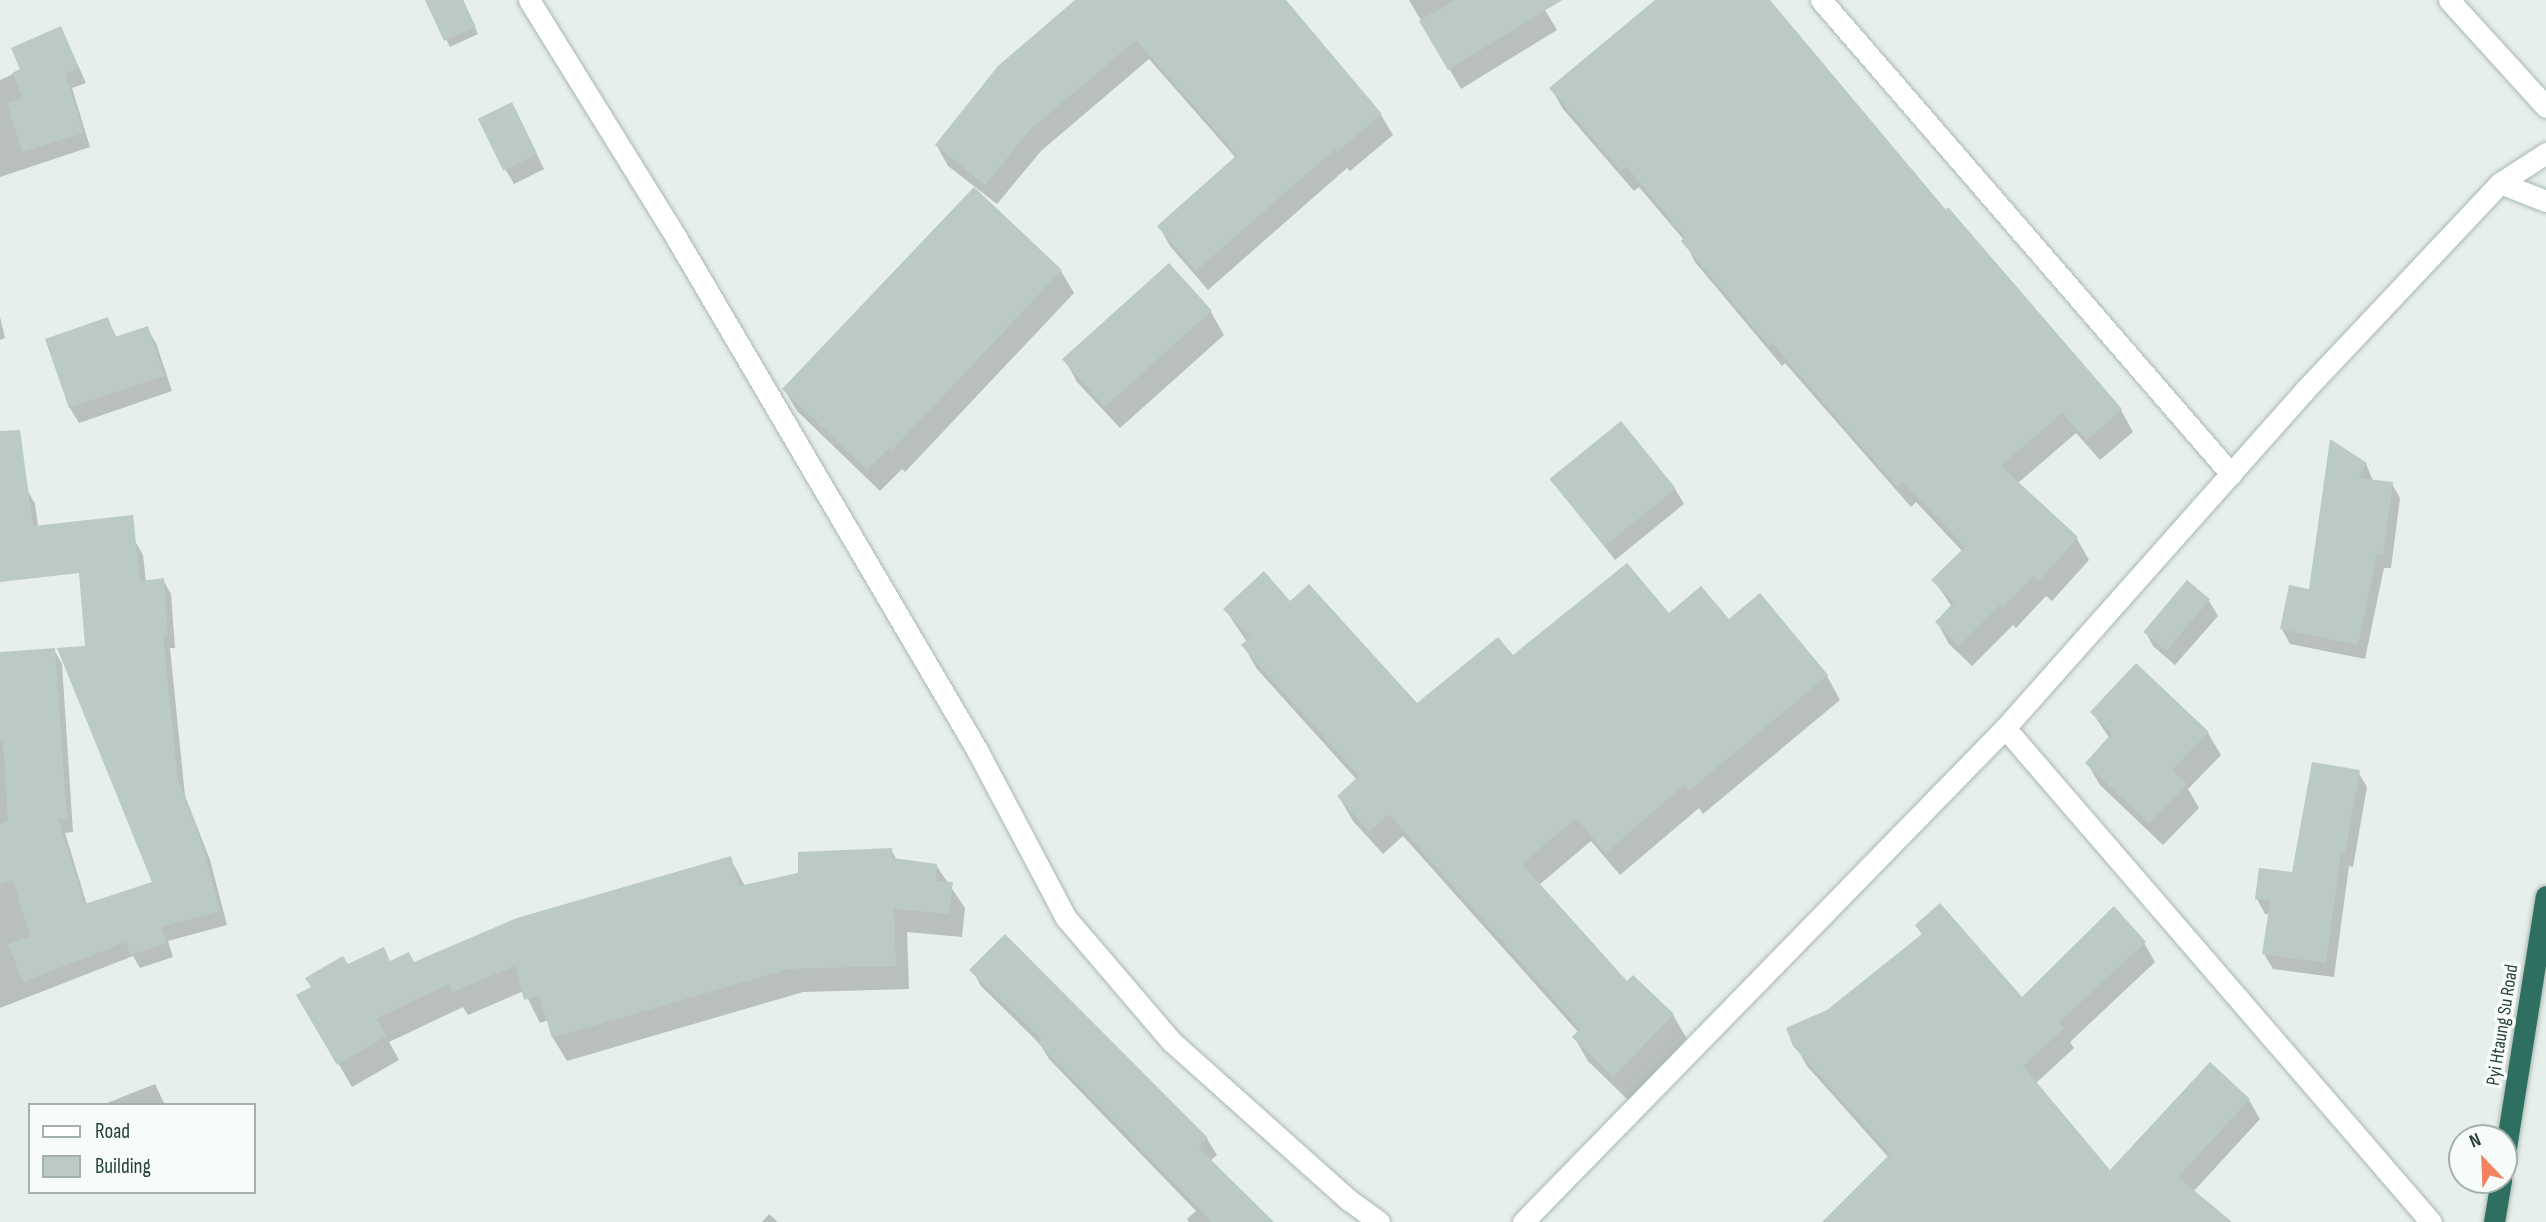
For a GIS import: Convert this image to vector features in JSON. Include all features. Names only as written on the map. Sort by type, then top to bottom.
[{"type":"highway","name":"Pyi Htaung Su Road","points":[[2510,1124],[2546,896]]},
{"type":"highway","points":[[2494,1222],[2499,1194]]},
{"type":"street","points":[[528,0],[677,239],[977,750],[1066,918],[1171,1041],[1349,1200],[1379,1222]]},
{"type":"street","points":[[1821,0],[2231,474]]},
{"type":"street","points":[[2449,0],[2546,107]]},
{"type":"street","points":[[1523,1222],[2005,728],[2304,391],[2500,183],[2546,153]]},
{"type":"street","points":[[2500,183],[2546,201]]},
{"type":"street","points":[[2005,728],[2431,1222]]},
{"type":"building","points":[[425,0],[463,0],[476,27],[444,41]]},
{"type":"building","points":[[1075,0],[1286,0],[1382,114],[1337,152],[1335,149],[1196,271],[1157,226],[1237,155],[1136,40],[1030,130],[985,185],[935,145],[998,66]]},
{"type":"building","points":[[1454,0],[1562,0],[1448,70],[1419,21]]},
{"type":"building","points":[[1655,0],[1770,0],[1946,210],[1948,207],[2122,409],[2087,440],[2062,413],[2001,466],[2078,537],[2039,581],[2033,576],[2003,608],[2000,605],[1959,646],[1935,622],[1954,602],[1931,580],[1965,547],[1903,482],[1897,487],[1772,343],[1769,346],[1681,241],[1685,237],[1626,166],[1621,171],[1549,88]]},
{"type":"building","points":[[61,26],[79,68],[65,74],[84,133],[22,152],[7,103],[23,98],[12,73],[20,69],[11,48]]},
{"type":"building","points":[[512,102],[537,154],[503,171],[478,119]]},
{"type":"building","points":[[974,187],[1062,270],[891,451],[889,448],[867,470],[782,389]]},
{"type":"building","points":[[1169,263],[1212,311],[1105,407],[1062,359]]},
{"type":"building","points":[[108,317],[115,337],[148,326],[165,376],[69,408],[45,339]]},
{"type":"building","points":[[1621,421],[1676,489],[1604,547],[1550,479]]},
{"type":"building","points":[[20,430],[33,526],[133,515],[140,581],[164,578],[168,635],[163,635],[178,780],[202,844],[220,911],[161,927],[167,943],[130,955],[126,942],[23,982],[8,944],[30,936],[13,880],[0,884],[0,824],[8,821],[3,741],[0,741],[0,652],[55,648],[67,819],[58,819],[85,904],[152,882],[57,648],[85,646],[79,573],[0,582],[0,431]]},
{"type":"building","points":[[2330,439],[2367,463],[2359,478],[2393,482],[2383,555],[2377,554],[2358,645],[2280,629],[2289,585],[2309,589]]},
{"type":"building","points":[[1627,563],[1669,613],[1701,586],[1729,619],[1760,593],[1828,675],[1689,791],[1684,785],[1606,853],[1576,818],[1522,864],[1627,981],[1633,975],[1674,1014],[1613,1077],[1572,1037],[1580,1029],[1389,814],[1369,832],[1337,796],[1359,776],[1241,645],[1250,637],[1223,609],[1264,571],[1290,601],[1309,584],[1417,703],[1498,637],[1513,655]]},
{"type":"building","points":[[2187,580],[2210,599],[2166,651],[2143,632]]},
{"type":"building","points":[[2136,663],[2209,732],[2172,770],[2187,784],[2149,824],[2085,763],[2112,733],[2090,712]]},
{"type":"building","points":[[2312,762],[2360,770],[2345,853],[2341,852],[2326,963],[2262,954],[2270,901],[2255,899],[2259,868],[2292,872]]},
{"type":"building","points":[[892,848],[893,858],[937,864],[936,881],[953,882],[949,914],[894,909],[896,966],[789,969],[552,1038],[539,996],[524,1000],[515,966],[453,992],[449,984],[376,1019],[387,1036],[337,1065],[296,995],[311,987],[305,978],[343,956],[348,964],[384,947],[390,961],[409,952],[414,962],[517,918],[731,856],[739,886],[798,873],[798,852]]},
{"type":"building","points":[[1940,903],[2022,997],[2114,906],[2146,942],[2059,1022],[2064,1028],[2023,1066],[2110,1170],[2210,1062],[2250,1099],[2178,1177],[2232,1222],[1822,1222],[1890,1154],[1793,1046],[1786,1028],[1827,1010],[1922,934],[1915,925]]},
{"type":"building","points":[[1005,934],[1208,1138],[1198,1147],[1274,1222],[1212,1222],[1037,1042],[1041,1039],[969,970]]}]
